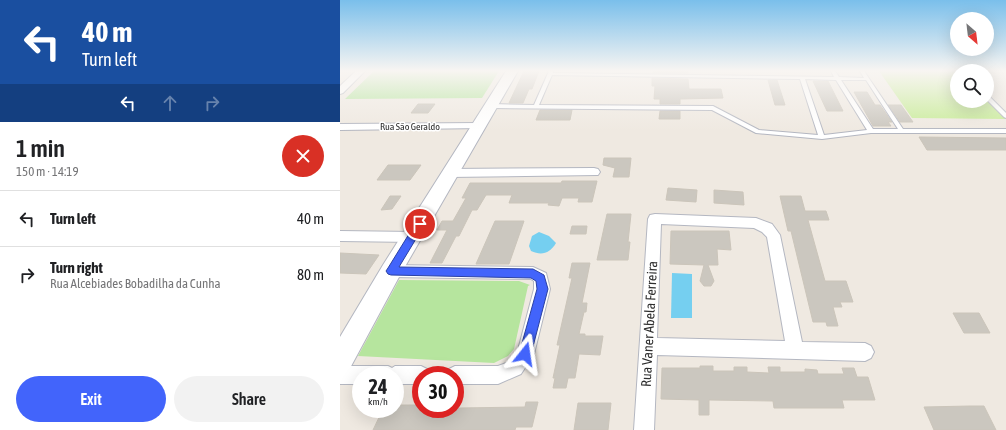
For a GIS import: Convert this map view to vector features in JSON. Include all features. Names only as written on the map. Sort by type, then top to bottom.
[{"type":"street","points":[[340,361],[391,271],[501,91]]},
{"type":"street","name":"Rua São Geraldo","points":[[340,127],[479,126]]},
{"type":"street","points":[[450,174],[594,172]]},
{"type":"street","name":"Rua Vaner Abela Ferreira","points":[[644,430],[655,219],[756,223],[767,228],[772,235],[796,350]]},
{"type":"street","points":[[340,236],[413,236]]},
{"type":"street","points":[[391,271],[533,273],[541,278],[542,289],[525,354],[515,368],[498,375],[464,375]]},
{"type":"street","points":[[648,346],[865,352]]},
{"type":"street","points":[[340,375],[352,375]]},
{"type":"lane","points":[[536,108],[543,91]]},
{"type":"lane","points":[[807,91],[822,136]]},
{"type":"lane","points":[[845,91],[871,131]]},
{"type":"lane","points":[[876,91],[901,130]]},
{"type":"lane","points":[[994,104],[1006,116]]},
{"type":"lane","points":[[492,106],[536,108],[713,108],[758,132],[822,136],[871,131],[901,130],[1006,130]]},
{"type":"green space","points":[[353,91],[486,91],[482,98],[345,99]]},
{"type":"green space","points":[[893,91],[950,91],[950,108],[994,107],[1006,119],[912,118]]},
{"type":"green space","points":[[399,280],[519,281],[530,285],[528,286],[514,349],[508,356],[494,363],[358,356]]},
{"type":"water","points":[[539,232],[549,236],[556,243],[545,253],[535,253],[531,251],[529,246],[532,236]]},
{"type":"water","points":[[672,273],[692,274],[692,318],[671,318]]},
{"type":"building","points":[[515,91],[528,91],[523,103],[509,103]]},
{"type":"building","points":[[655,91],[721,91],[723,98],[680,99],[680,104],[660,104],[660,99],[654,99]]},
{"type":"building","points":[[771,91],[781,91],[785,105],[775,105]]},
{"type":"building","points":[[818,91],[833,91],[843,111],[827,111]]},
{"type":"building","points":[[854,92],[867,92],[875,105],[880,105],[892,122],[888,122],[891,126],[873,126]]},
{"type":"building","points":[[418,104],[435,104],[428,113],[411,113]]},
{"type":"building","points":[[888,105],[901,105],[913,122],[900,122]]},
{"type":"building","points":[[540,110],[572,110],[570,120],[536,120]]},
{"type":"building","points":[[660,111],[680,111],[680,119],[659,119]]},
{"type":"building","points":[[919,137],[1006,138],[1006,150],[927,150]]},
{"type":"building","points":[[604,158],[631,158],[629,177],[613,177],[615,168],[603,165]]},
{"type":"building","points":[[388,165],[421,165],[410,180],[377,180]]},
{"type":"building","points":[[562,181],[597,181],[592,202],[578,202],[579,198],[562,198],[559,206],[548,205],[549,203],[509,203],[512,195],[486,195],[477,210],[472,210],[459,236],[456,236],[442,263],[430,263],[447,230],[437,230],[442,221],[453,221],[466,198],[462,198],[470,183],[561,183]]},
{"type":"building","points":[[668,188],[697,190],[696,202],[666,200]]},
{"type":"building","points":[[714,190],[743,192],[744,205],[714,203]]},
{"type":"building","points":[[390,196],[401,196],[392,209],[381,210]]},
{"type":"building","points":[[780,196],[801,196],[805,211],[826,211],[829,220],[808,220],[825,281],[846,281],[853,302],[840,302],[842,307],[833,307],[838,326],[827,326],[826,322],[813,322],[791,231],[788,231]]},
{"type":"building","points":[[607,214],[631,214],[628,260],[597,260]]},
{"type":"building","points":[[495,221],[524,221],[509,264],[476,264]]},
{"type":"building","points":[[572,226],[587,226],[586,234],[570,234]]},
{"type":"building","points":[[671,231],[729,231],[731,250],[717,249],[718,265],[708,265],[714,281],[711,286],[704,286],[700,281],[704,265],[670,264]]},
{"type":"building","points":[[340,253],[379,255],[366,274],[340,273]]},
{"type":"building","points":[[572,263],[590,263],[582,303],[587,303],[586,312],[584,312],[579,334],[585,334],[585,336],[603,336],[600,355],[579,354],[575,378],[568,378],[566,388],[553,388],[555,378],[553,378],[560,345],[557,345],[572,278],[569,278]]},
{"type":"building","points":[[953,313],[979,313],[990,333],[964,333]]},
{"type":"building","points":[[700,366],[713,366],[713,371],[734,371],[734,367],[747,367],[747,372],[769,373],[768,367],[780,367],[780,372],[805,372],[805,369],[817,370],[818,374],[844,374],[842,368],[854,368],[857,377],[868,377],[875,400],[842,400],[844,408],[774,408],[773,401],[709,400],[709,415],[699,415],[699,400],[661,399],[662,368],[700,368]]},
{"type":"building","points":[[526,402],[538,402],[532,427],[516,427],[515,430],[373,430],[379,418],[404,418],[404,405],[412,405],[412,418],[464,418],[464,408],[525,407]]},
{"type":"building","points":[[578,403],[611,403],[608,430],[574,430]]},
{"type":"building","points":[[984,406],[996,430],[934,430],[924,407]]},
{"type":"route","points":[[420,224],[391,271],[533,273],[541,278],[542,289],[525,354]]}]
